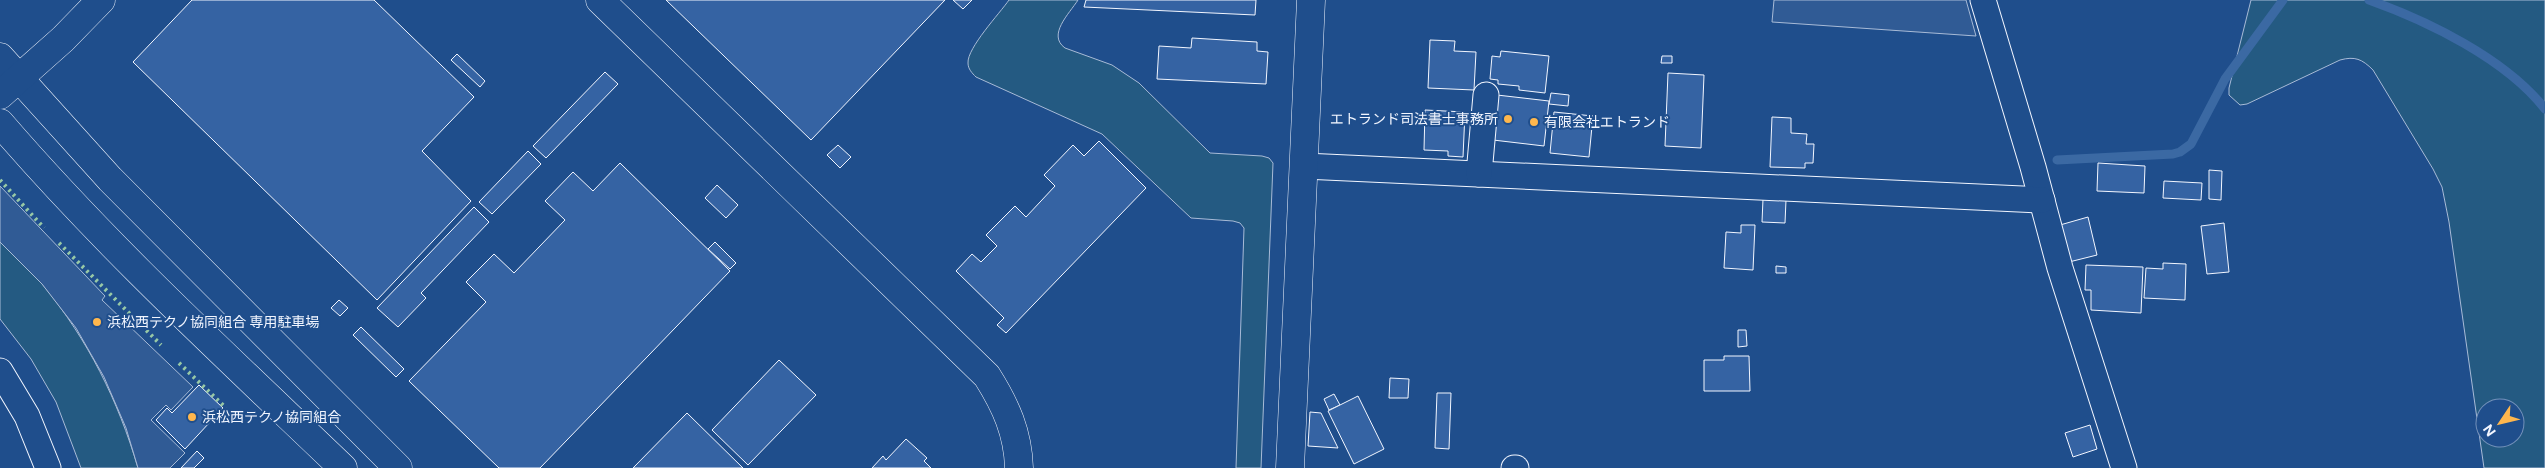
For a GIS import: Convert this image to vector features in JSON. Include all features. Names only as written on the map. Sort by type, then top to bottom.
[{"type":"street","points":[[10,87],[63,39],[101,0]]},
{"type":"street","points":[[600,0],[987,376],[1002,399],[1012,423],[1018,449],[1019,468]]},
{"type":"street","points":[[1290,468],[1311,0]]},
{"type":"street","points":[[1983,0],[2060,268],[2124,468]]},
{"type":"street","points":[[0,57],[10,87],[110,179],[398,468]]},
{"type":"street","points":[[1479,174],[1486,95]]},
{"type":"street","points":[[0,123],[78,209],[149,282],[343,468]]},
{"type":"street","points":[[1304,166],[2042,200]]},
{"type":"street","points":[[0,371],[27,416],[48,468]]},
{"type":"shaded area","points":[[1009,0],[1078,0],[1061,24],[1059,31],[1060,43],[1065,48],[1112,65],[1139,83],[1210,153],[1262,156],[1269,158],[1273,163],[1261,468],[1236,468],[1244,228],[1240,223],[1233,221],[1191,218],[1102,134],[976,77],[969,67],[969,57],[978,40]]},
{"type":"shaded area","points":[[1774,0],[1966,0],[1976,36],[1772,22]]},
{"type":"shaded area","points":[[2251,0],[2545,0],[2545,468],[2484,468],[2481,448],[2525,448],[2525,398],[2475,398],[2475,405],[2449,222],[2442,187],[2373,70],[2358,59],[2350,58],[2340,60],[2247,104],[2240,105],[2229,95],[2229,88]]},
{"type":"shaded area","name":"浜松西テクノ協同組合 専用駐車場","points":[[0,186],[105,296],[102,300],[193,387],[171,410],[166,405],[151,420],[185,453],[170,468],[138,468],[126,428],[104,377],[76,328],[42,284],[0,242]]},
{"type":"shaded area","points":[[0,242],[43,285],[88,349],[121,418],[138,468],[81,468],[56,402],[31,359],[0,319]]},
{"type":"building","points":[[192,0],[374,0],[474,97],[422,151],[471,201],[377,300],[133,62]]},
{"type":"building","points":[[666,0],[945,0],[811,140]]},
{"type":"building","points":[[953,0],[972,0],[963,9]]},
{"type":"building","points":[[1086,0],[1256,0],[1255,15],[1084,7]]},
{"type":"building","points":[[1192,38],[1257,42],[1257,51],[1268,52],[1266,84],[1157,79],[1159,46],[1191,48]]},
{"type":"building","points":[[1430,40],[1455,41],[1454,51],[1476,52],[1474,90],[1428,88]]},
{"type":"building","points":[[1501,51],[1549,56],[1545,93],[1519,90],[1519,86],[1498,84],[1498,80],[1490,79],[1492,56],[1500,57]]},
{"type":"building","points":[[457,54],[485,81],[480,87],[451,60]]},
{"type":"building","points":[[1662,56],[1672,56],[1672,63],[1661,63]]},
{"type":"building","points":[[605,72],[618,84],[546,158],[533,146]]},
{"type":"building","points":[[1668,73],[1704,75],[1701,148],[1665,146]]},
{"type":"building","points":[[1551,93],[1569,95],[1568,106],[1549,104]]},
{"type":"building","points":[[1497,95],[1549,101],[1544,146],[1493,140]]},
{"type":"building","points":[[1425,110],[1465,112],[1463,157],[1448,156],[1448,151],[1424,150]]},
{"type":"building","points":[[1554,112],[1593,116],[1589,157],[1550,153]]},
{"type":"building","points":[[1772,117],[1791,118],[1791,133],[1807,134],[1806,144],[1814,144],[1813,163],[1805,163],[1805,168],[1770,167]]},
{"type":"building","points":[[1099,141],[1146,188],[1006,333],[997,325],[1004,318],[956,271],[972,254],[981,262],[997,246],[986,235],[1015,206],[1026,217],[1055,186],[1044,175],[1073,145],[1084,156]]},
{"type":"building","points":[[838,145],[851,157],[840,168],[827,155]]},
{"type":"building","points":[[528,151],[541,164],[492,214],[479,202]]},
{"type":"building","points":[[620,163],[730,271],[540,468],[499,468],[409,381],[486,302],[466,282],[494,254],[514,273],[565,220],[545,201],[573,172],[593,191]]},
{"type":"building","points":[[2098,163],[2145,166],[2144,193],[2097,191]]},
{"type":"building","points":[[2209,170],[2222,171],[2221,200],[2209,199]]},
{"type":"building","points":[[2164,181],[2202,183],[2201,200],[2163,198]]},
{"type":"building","points":[[717,185],[738,205],[726,218],[705,198]]},
{"type":"building","points":[[1763,199],[1786,200],[1785,223],[1762,222]]},
{"type":"building","points":[[474,207],[489,222],[421,293],[426,298],[398,327],[377,308]]},
{"type":"building","points":[[2088,217],[2097,255],[2069,262],[2060,225]]},
{"type":"building","points":[[2224,223],[2229,272],[2207,274],[2201,226]]},
{"type":"building","points":[[1741,225],[1755,225],[1753,270],[1724,268],[1726,232],[1741,233]]},
{"type":"building","points":[[715,242],[736,263],[730,269],[708,249]]},
{"type":"building","points":[[2163,263],[2186,264],[2185,300],[2144,298],[2146,268],[2163,269]]},
{"type":"building","points":[[2086,265],[2143,267],[2141,313],[2091,310],[2091,290],[2085,290]]},
{"type":"building","points":[[1776,266],[1786,267],[1786,273],[1776,273]]},
{"type":"building","points":[[339,300],[348,308],[340,316],[331,308]]},
{"type":"building","points":[[361,327],[404,369],[396,377],[353,335]]},
{"type":"building","points":[[1738,330],[1746,330],[1747,346],[1738,347]]},
{"type":"building","points":[[1724,356],[1749,356],[1750,391],[1704,391],[1704,360],[1724,360]]},
{"type":"building","points":[[779,360],[816,395],[748,465],[712,430]]},
{"type":"building","points":[[1390,378],[1409,379],[1408,398],[1389,398]]},
{"type":"building","points":[[199,385],[223,408],[185,449],[156,420],[167,408],[172,413]]},
{"type":"building","points":[[1437,393],[1451,393],[1449,449],[1435,448]]},
{"type":"building","points":[[1334,394],[1340,405],[1329,410],[1324,399]]},
{"type":"building","points":[[1358,396],[1384,449],[1354,464],[1328,411]]},
{"type":"building","points":[[1310,412],[1321,413],[1338,448],[1308,446]]},
{"type":"building","points":[[687,413],[743,468],[633,468]]},
{"type":"building","points":[[2090,425],[2097,449],[2073,457],[2065,433]]},
{"type":"building","points":[[906,439],[927,458],[924,461],[931,468],[872,468],[883,456],[886,460]]},
{"type":"building","points":[[197,451],[204,458],[194,468],[181,468]]},
{"type":"waterway","points":[[2057,160],[2173,154],[2180,152],[2191,144],[2225,79],[2283,0]]},
{"type":"waterway","points":[[2369,0],[2416,19],[2488,58],[2529,91],[2545,109]]},
{"type":"hedge","points":[[0,180],[44,228]]},
{"type":"hedge","points":[[59,243],[161,345]]},
{"type":"hedge","points":[[179,363],[226,408]]},
{"type":"place","name":"エトランド司法書士事務所","points":[[1508,119]]},
{"type":"place","name":"有限会社エトランド","points":[[1534,122]]},
{"type":"place","name":"浜松西テクノ協同組合 専用駐車場","points":[[97,322]]},
{"type":"place","name":"浜松西テクノ協同組合","points":[[192,417]]}]
